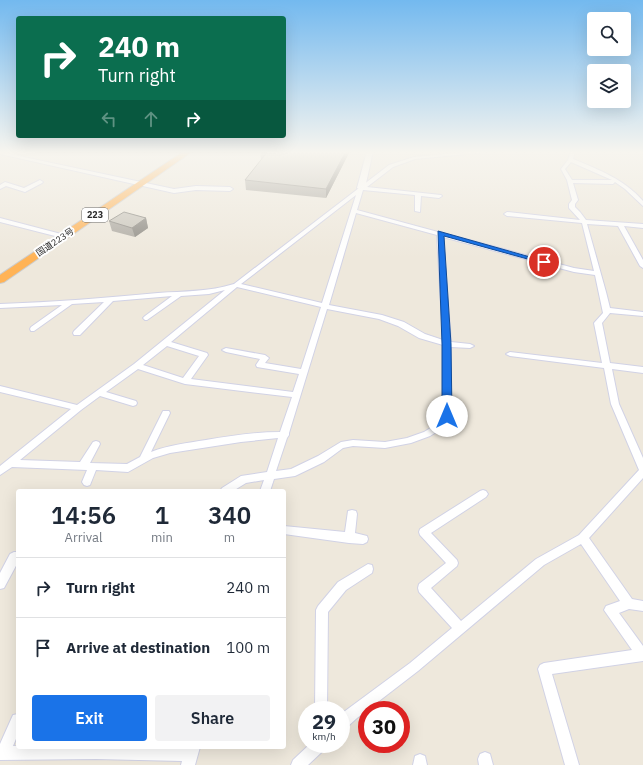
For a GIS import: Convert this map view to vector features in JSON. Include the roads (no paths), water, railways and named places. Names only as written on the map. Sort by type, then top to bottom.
[{"type":"highway","name":"国道223号","points":[[0,280],[135,187]]},
{"type":"street","points":[[6,187],[25,190],[31,187]]},
{"type":"street","points":[[156,187],[174,191],[196,188],[230,189]]},
{"type":"street","points":[[350,714],[414,667],[540,562],[583,538],[642,466],[615,404],[598,323],[607,313],[584,222],[578,213],[572,208],[572,204],[575,200],[572,187]]},
{"type":"street","points":[[627,187],[643,204],[643,210]]},
{"type":"street","points":[[266,489],[361,188]]},
{"type":"street","points":[[0,471],[78,408],[137,366],[236,285],[361,188],[439,196]]},
{"type":"street","points":[[418,194],[418,211]]},
{"type":"street","points":[[353,211],[574,270],[598,273]]},
{"type":"street","points":[[507,214],[584,222],[643,226]]},
{"type":"street","points":[[0,220],[63,236]]},
{"type":"street","points":[[620,225],[643,266]]},
{"type":"street","points":[[228,489],[244,479],[292,473],[321,459],[341,445],[353,443],[385,445],[427,434],[440,426],[447,416],[447,344],[440,233]]},
{"type":"street","points":[[0,306],[69,303],[227,288],[236,285],[324,306],[380,317],[401,324],[422,336],[447,344],[470,346]]},
{"type":"street","points":[[147,318],[179,293]]},
{"type":"street","points":[[77,333],[111,299]]},
{"type":"street","points":[[34,329],[69,303]]},
{"type":"street","points":[[606,310],[643,314]]},
{"type":"street","points":[[166,343],[204,355],[185,381]]},
{"type":"street","points":[[226,350],[244,350],[265,358],[260,366],[303,372]]},
{"type":"street","points":[[510,354],[643,370]]},
{"type":"street","points":[[137,366],[185,381],[296,396]]},
{"type":"street","points":[[0,389],[78,408]]},
{"type":"street","points":[[98,393],[133,403]]},
{"type":"street","points":[[144,457],[166,413]]},
{"type":"street","points":[[10,463],[128,468],[144,457],[171,448],[260,435],[284,435]]},
{"type":"street","points":[[83,466],[96,444]]},
{"type":"street","points":[[87,482],[93,467]]},
{"type":"street","points":[[460,628],[423,588],[452,563],[424,532],[483,494]]},
{"type":"street","points":[[349,538],[352,514]]},
{"type":"street","points":[[286,530],[363,539]]},
{"type":"street","points":[[583,538],[629,604]]},
{"type":"street","points":[[0,584],[14,557],[16,557]]},
{"type":"street","points":[[321,701],[322,610],[342,586],[368,569]]},
{"type":"street","points":[[572,765],[544,669],[642,656],[610,610],[629,604],[643,606]]},
{"type":"street","points":[[16,724],[1,753],[96,752],[191,756]]},
{"type":"street","points":[[298,765],[311,753]]}]
